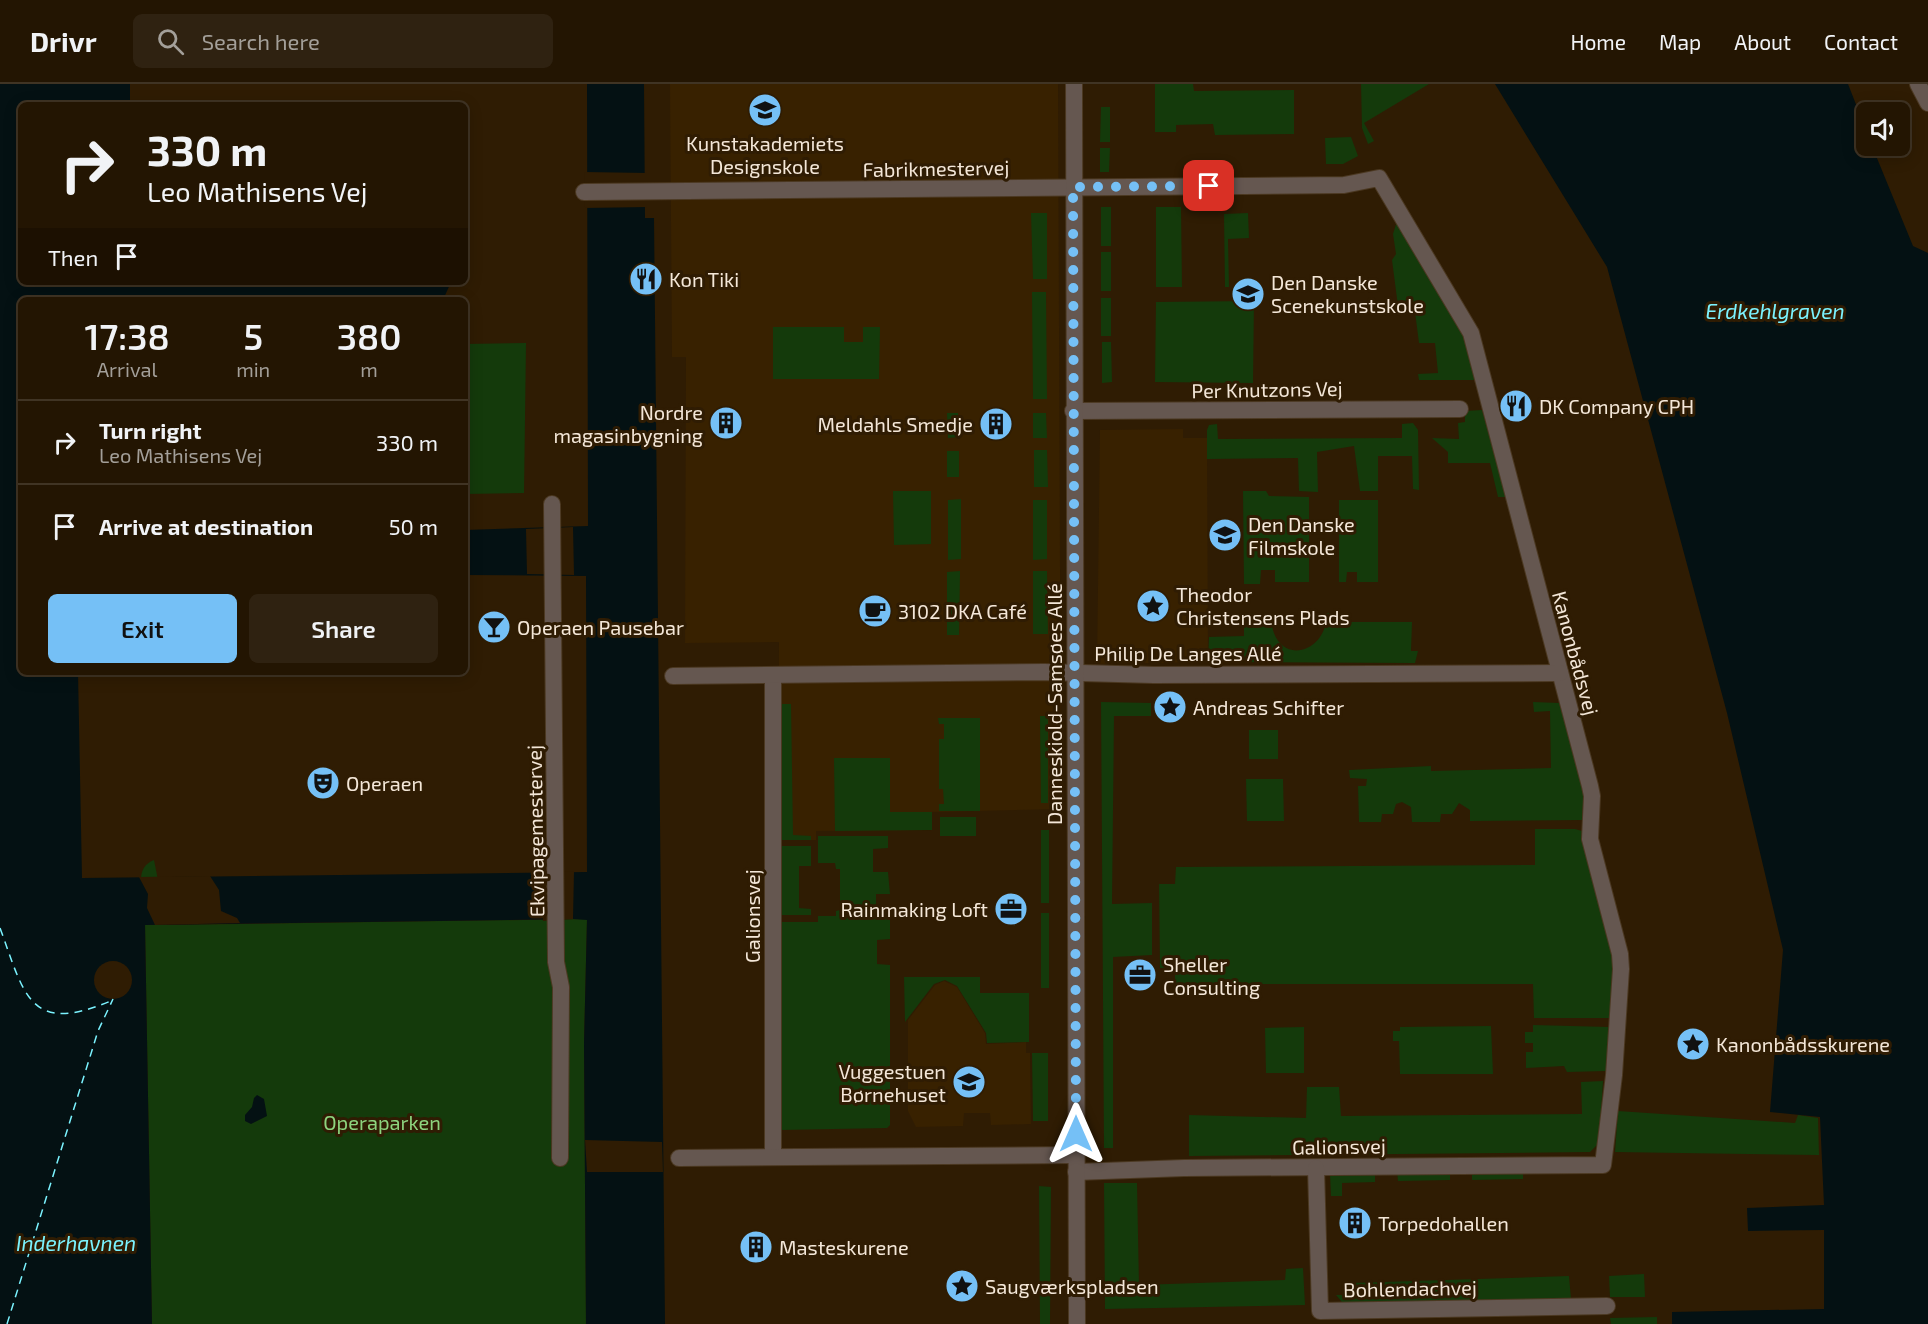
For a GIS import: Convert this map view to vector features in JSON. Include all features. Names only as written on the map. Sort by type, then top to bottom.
[{"type":"street","name":"Danneskiold-Samsøes Allé","points":[[1074,84],[1077,1324]]},
{"type":"street","points":[[1918,84],[1928,104]]},
{"type":"street","name":"Fabrikmestervej","points":[[584,192],[1344,185],[1379,178]]},
{"type":"street","name":"Kanonbådsvej","points":[[1379,178],[1471,333],[1592,796],[1590,839],[1621,969],[1614,1075],[1603,1165]]},
{"type":"street","name":"Per Knutzons Vej","points":[[1073,411],[1460,409]]},
{"type":"street","name":"Ekvipagemestervej","points":[[552,509],[556,962],[561,987],[560,1158]]},
{"type":"street","name":"Philip De Langes Allé","points":[[673,676],[1075,672],[1154,675],[1560,673]]},
{"type":"street","name":"Galionsvej","points":[[773,675],[773,1157]]},
{"type":"street","points":[[679,1158],[1076,1155]]},
{"type":"street","name":"Galionsvej","points":[[1076,1172],[1603,1165]]},
{"type":"street","name":"Bohlendachvej","points":[[1316,1168],[1320,1311],[1608,1306]]},
{"type":"shaded area","points":[[670,84],[1058,84],[1061,809],[932,812],[932,830],[816,831],[816,840],[778,840],[779,642],[685,643],[686,357],[672,357]]},
{"type":"shaded area","points":[[1183,429],[1183,438],[1207,438],[1208,662],[1097,664],[1100,430]]},
{"type":"shaded area","name":"Vuggestuen Børnehuset","points":[[944,981],[957,987],[985,1033],[986,1044],[1026,1042],[1026,1053],[1030,1053],[1031,1124],[991,1125],[990,1113],[964,1113],[963,1126],[916,1127],[908,1111],[908,1020],[935,985]]},
{"type":"green space","points":[[1155,84],[1193,84],[1194,91],[1294,90],[1294,134],[1215,135],[1213,124],[1176,125],[1176,132],[1155,132]]},
{"type":"green space","points":[[1361,84],[1429,84],[1364,123],[1374,141],[1368,144],[1362,128]]},
{"type":"green space","points":[[1101,107],[1110,107],[1110,142],[1100,142]]},
{"type":"green space","points":[[1351,137],[1358,156],[1343,164],[1326,164],[1325,138]]},
{"type":"green space","points":[[1100,148],[1110,148],[1109,172],[1100,172]]},
{"type":"green space","points":[[1101,207],[1111,207],[1111,246],[1101,246]]},
{"type":"green space","points":[[1156,207],[1181,207],[1182,287],[1156,287]]},
{"type":"green space","points":[[1031,213],[1047,213],[1047,279],[1033,279]]},
{"type":"green space","points":[[1248,213],[1249,238],[1228,239],[1229,287],[1225,287],[1224,214]]},
{"type":"green space","points":[[1397,221],[1463,334],[1475,380],[1419,380],[1418,374],[1438,373],[1435,343],[1419,343],[1415,312],[1399,314],[1392,260],[1396,254],[1393,234]]},
{"type":"green space","points":[[1101,252],[1111,252],[1111,291],[1101,291]]},
{"type":"green space","points":[[1032,292],[1046,292],[1047,399],[1033,399]]},
{"type":"green space","points":[[1101,298],[1111,298],[1111,336],[1101,336]]},
{"type":"green space","points":[[1254,301],[1253,383],[1155,382],[1156,302]]},
{"type":"green space","points":[[773,327],[844,327],[844,342],[863,342],[863,327],[880,327],[879,379],[773,379]]},
{"type":"green space","points":[[1102,342],[1111,342],[1112,382],[1102,383]]},
{"type":"green space","points":[[526,343],[524,493],[468,494],[468,344]]},
{"type":"green space","points":[[1482,410],[1506,497],[1498,497],[1490,463],[1448,463],[1448,452],[1432,438],[1459,439],[1458,423],[1465,422],[1465,411]]},
{"type":"green space","points":[[947,413],[958,413],[959,437],[948,438]]},
{"type":"green space","points":[[1033,413],[1046,413],[1047,438],[1033,438]]},
{"type":"green space","points":[[1413,423],[1418,430],[1419,490],[1413,489],[1412,456],[1378,456],[1378,491],[1360,491],[1354,446],[1317,452],[1318,492],[1299,491],[1298,458],[1207,459],[1209,425],[1217,424],[1218,439],[1402,438],[1402,424]]},
{"type":"green space","points":[[1034,450],[1047,450],[1048,487],[1034,487]]},
{"type":"green space","points":[[947,451],[959,451],[959,477],[947,477]]},
{"type":"green space","points":[[893,491],[931,491],[931,544],[894,545]]},
{"type":"green space","points":[[1243,491],[1266,491],[1269,496],[1309,497],[1309,582],[1275,582],[1275,570],[1261,570],[1260,584],[1244,584]]},
{"type":"green space","points":[[961,499],[961,559],[948,560],[948,500]]},
{"type":"green space","points":[[1033,500],[1047,500],[1047,559],[1033,560]]},
{"type":"green space","points":[[1339,500],[1378,500],[1378,582],[1357,582],[1357,572],[1347,572],[1346,582],[1339,582]]},
{"type":"green space","points":[[960,571],[959,635],[947,635],[947,572]]},
{"type":"green space","points":[[1033,571],[1047,571],[1048,634],[1033,634]]},
{"type":"green space","points":[[1244,613],[1271,614],[1273,631],[1280,643],[1289,649],[1299,650],[1309,647],[1318,639],[1325,628],[1327,613],[1333,613],[1334,622],[1412,622],[1411,651],[1418,651],[1415,663],[1208,662],[1209,637],[1244,636]]},
{"type":"green space","points":[[1101,702],[1151,703],[1151,716],[1114,716],[1112,904],[1152,903],[1152,955],[1113,957],[1113,1148],[1104,1148]]},
{"type":"green space","points":[[1533,702],[1559,703],[1584,787],[1582,820],[1470,821],[1470,810],[1459,803],[1452,814],[1441,814],[1440,822],[1412,822],[1411,807],[1402,802],[1396,804],[1393,814],[1382,814],[1381,822],[1359,822],[1358,786],[1366,786],[1367,779],[1350,778],[1349,770],[1431,766],[1431,771],[1551,768],[1550,711],[1534,712]]},
{"type":"green space","points":[[791,704],[793,835],[811,836],[811,840],[778,840],[779,706]]},
{"type":"green space","points":[[1040,716],[1048,716],[1048,803],[1041,803]]},
{"type":"green space","points":[[938,718],[980,718],[980,811],[939,811],[939,804],[944,804],[943,789],[939,789],[939,739],[944,739],[944,724],[939,724]]},
{"type":"green space","points":[[1249,730],[1278,730],[1278,759],[1249,759]]},
{"type":"green space","points":[[834,758],[890,758],[890,812],[932,812],[932,830],[835,831]]},
{"type":"green space","points":[[1246,779],[1283,779],[1284,821],[1247,821]]},
{"type":"green space","points":[[940,817],[976,817],[976,836],[940,836]]},
{"type":"green space","points":[[1535,829],[1582,831],[1613,956],[1610,1018],[1534,1018],[1533,984],[1175,984],[1175,968],[1160,968],[1159,884],[1175,884],[1176,867],[1535,865]]},
{"type":"green space","points":[[1041,830],[1049,830],[1049,903],[1041,903]]},
{"type":"green space","points":[[818,836],[888,836],[888,848],[873,849],[873,872],[888,872],[890,894],[876,894],[876,918],[890,918],[890,939],[877,940],[877,964],[890,965],[890,1125],[887,1128],[781,1130],[780,922],[818,922],[818,916],[836,916],[836,911],[840,910],[840,869],[836,869],[835,863],[818,863]]},
{"type":"green space","points":[[781,846],[811,846],[811,866],[799,866],[799,908],[811,909],[811,915],[781,915]]},
{"type":"green space","name":"Operaparken","points":[[154,860],[167,925],[587,919],[584,1044],[586,1324],[152,1324],[145,925],[154,925],[141,880],[146,865]]},
{"type":"green space","points":[[1041,913],[1049,913],[1049,988],[1041,988]]},
{"type":"green space","points":[[904,977],[980,977],[980,993],[1029,993],[1029,1042],[987,1043],[986,1033],[957,986],[945,980],[934,984],[905,1022]]},
{"type":"green space","points":[[1533,1025],[1609,1027],[1606,1071],[1567,1072],[1564,1066],[1526,1068],[1526,1052],[1533,1052],[1533,1043],[1525,1043],[1525,1032],[1533,1032]]},
{"type":"green space","points":[[1491,1026],[1493,1074],[1400,1074],[1399,1041],[1393,1041],[1393,1031],[1400,1031],[1400,1027]]},
{"type":"green space","points":[[1304,1027],[1304,1073],[1266,1073],[1265,1028]]},
{"type":"green space","points":[[1032,1053],[1048,1053],[1048,1121],[1033,1121]]},
{"type":"green space","points":[[1603,1081],[1599,1143],[1590,1152],[1189,1156],[1189,1115],[1306,1118],[1307,1087],[1339,1087],[1341,1116],[1582,1114],[1581,1082]]},
{"type":"green space","points":[[1618,1111],[1795,1123],[1798,1115],[1818,1118],[1819,1155],[1615,1152]]},
{"type":"green space","points":[[1523,1168],[1523,1179],[1472,1180],[1472,1169]]},
{"type":"green space","points":[[1450,1170],[1450,1180],[1398,1181],[1397,1171]]},
{"type":"green space","points":[[1375,1172],[1375,1182],[1342,1183],[1342,1196],[1331,1196],[1330,1173]]},
{"type":"green space","points":[[1104,1183],[1137,1183],[1139,1285],[1285,1280],[1286,1269],[1303,1268],[1305,1305],[1105,1309]]},
{"type":"green space","points":[[1039,1186],[1051,1187],[1050,1324],[1040,1324]]},
{"type":"green space","points":[[1644,1274],[1645,1297],[1610,1297],[1609,1276]]},
{"type":"green space","points":[[1569,1276],[1571,1299],[1350,1305],[1342,1302],[1336,1295],[1352,1295],[1351,1283]]},
{"type":"green space","points":[[1657,1317],[1657,1324],[1611,1324],[1610,1318]]},
{"type":"water","name":"Inderhavnen","points":[[0,84],[130,84],[130,102],[18,102],[18,285],[450,285],[444,297],[18,297],[18,675],[78,675],[82,878],[587,872],[586,576],[468,575],[468,530],[588,526],[587,84],[644,84],[645,218],[654,218],[665,1324],[586,1324],[584,1044],[587,920],[573,919],[145,925],[152,1324],[0,1324]]},
{"type":"water","name":"Erdkehlgraven","points":[[1495,84],[1848,84],[1856,104],[1856,156],[1876,156],[1913,246],[1928,253],[1928,1324],[1672,1324],[1672,1312],[1824,1309],[1824,1230],[1748,1231],[1747,1208],[1824,1205],[1820,1117],[1770,1112],[1783,950],[1727,713],[1607,267]]},
{"type":"water","points":[[257,1095],[264,1099],[267,1116],[251,1124],[245,1121],[245,1115],[252,1107]]},
{"type":"pier","points":[[584,172],[648,173],[648,207],[585,208]]},
{"type":"pier","points":[[573,527],[574,575],[527,574],[526,529]]},
{"type":"pier","points":[[574,871],[573,919],[543,921],[541,874]]},
{"type":"pier","points":[[210,876],[219,890],[221,911],[237,918],[240,923],[155,925],[147,908],[148,894],[139,877]]},
{"type":"pier","points":[[113,961],[120,962],[126,967],[131,973],[131,987],[126,993],[120,998],[113,999],[106,998],[100,993],[95,987],[94,980],[95,973],[100,967],[106,962]]},
{"type":"pier","points":[[585,1140],[662,1142],[663,1172],[587,1172]]},
{"type":"ferry route","points":[[0,928],[16,973],[34,1003],[47,1011],[63,1014],[85,1010],[113,1000]]},
{"type":"ferry route","points":[[7,1324],[98,1031],[113,999]]},
{"type":"place","name":"Kunstakademiets Designskole","points":[[765,110]]},
{"type":"place","name":"Kon Tiki","points":[[646,279]]},
{"type":"place","name":"Den Danske Scenekunstskole","points":[[1248,294]]},
{"type":"place","name":"DK Company CPH","points":[[1516,406]]},
{"type":"place","name":"Nordre magasinbygning","points":[[726,423]]},
{"type":"place","name":"Meldahls Smedje","points":[[996,424]]},
{"type":"place","name":"Den Danske Filmskole","points":[[1225,535]]},
{"type":"place","name":"Theodor Christensens Plads","points":[[1153,606]]},
{"type":"place","name":"3102 DKA Café","points":[[875,611]]},
{"type":"place","name":"Operaen Pausebar","points":[[494,627]]},
{"type":"place","name":"Andreas Schifter","points":[[1170,707]]},
{"type":"place","name":"Operaen","points":[[323,783]]},
{"type":"place","name":"Rainmaking Loft","points":[[1011,909]]},
{"type":"place","name":"Sheller Consulting","points":[[1140,975]]},
{"type":"place","name":"Kanonbådsskurene","points":[[1693,1044]]},
{"type":"place","name":"Vuggestuen Børnehuset","points":[[969,1082]]},
{"type":"place","name":"Torpedohallen","points":[[1355,1223]]},
{"type":"place","name":"Masteskurene","points":[[756,1247]]},
{"type":"place","name":"Saugværkspladsen","points":[[962,1286]]},
{"type":"route","points":[[1076,1134],[1073,187],[1209,186]]}]
